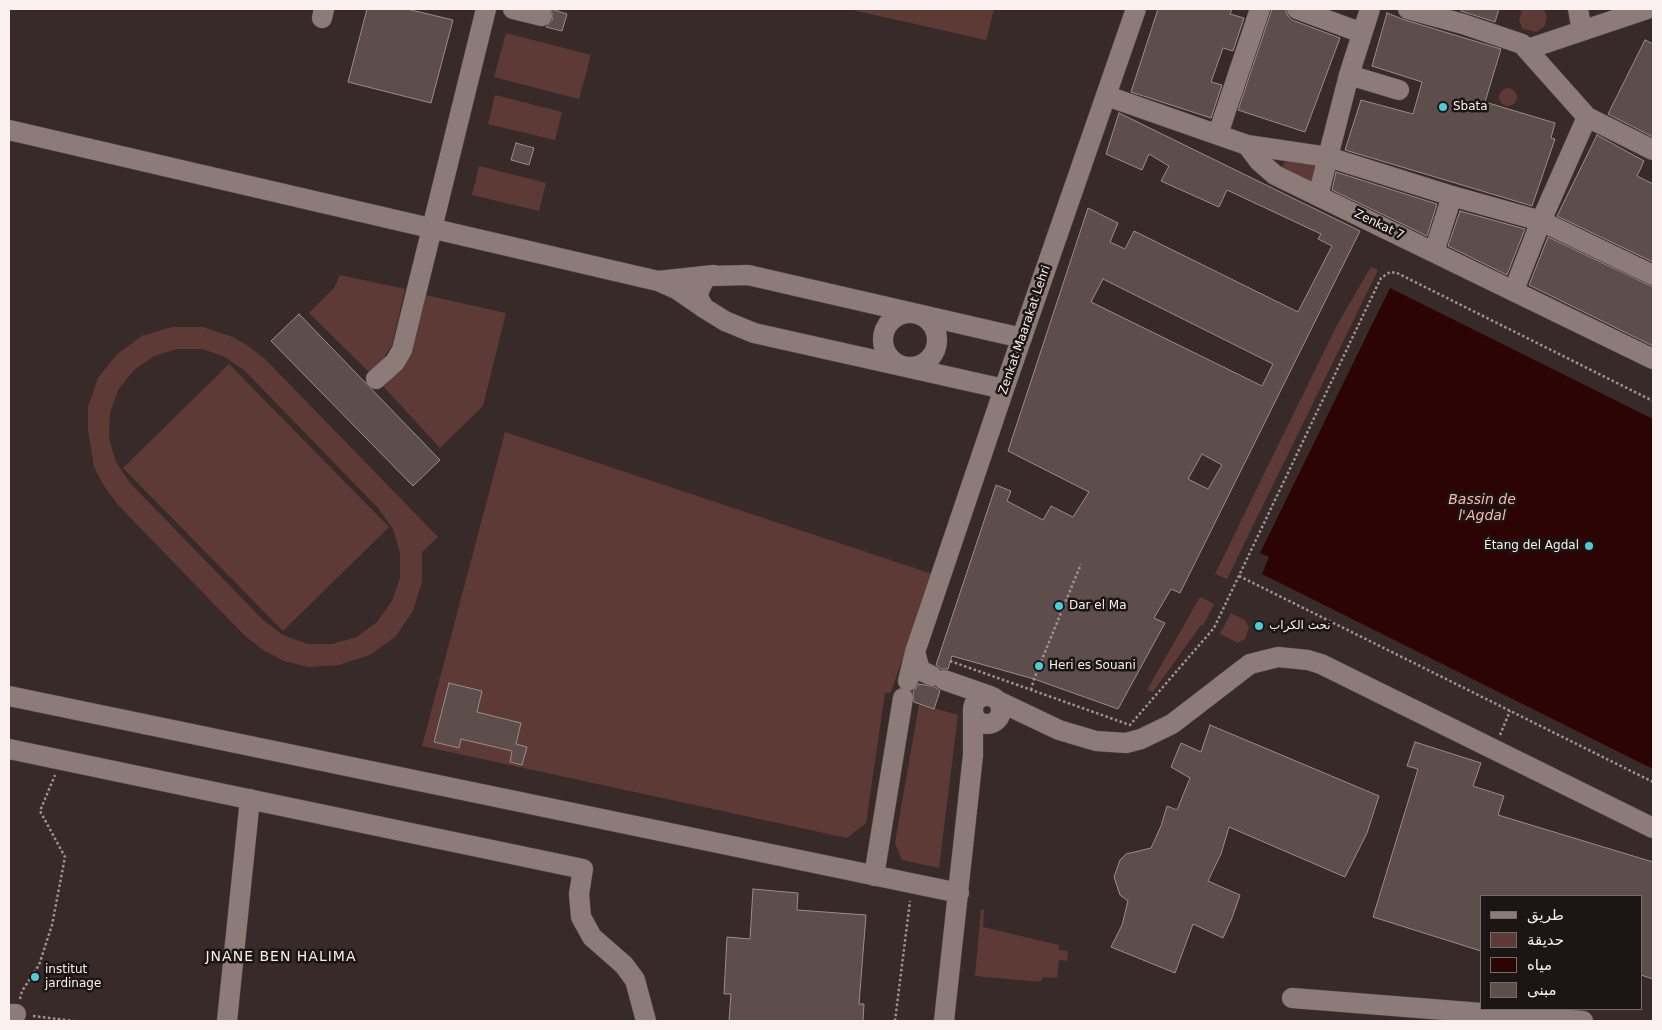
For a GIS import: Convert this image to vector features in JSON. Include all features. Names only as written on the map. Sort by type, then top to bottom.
[{"type":"street","points":[[376,379],[395,362],[402,350],[486,9]]},
{"type":"street","points":[[513,9],[542,16]]},
{"type":"street","name":"Zenkat Maarakat Lehri","points":[[874,876],[905,689],[915,652],[1136,9]]},
{"type":"street","points":[[1218,134],[1260,9]]},
{"type":"street","points":[[1296,9],[1362,33]]},
{"type":"street","points":[[1318,196],[1349,76],[1370,9]]},
{"type":"street","points":[[1408,9],[1514,40],[1528,49],[1587,117],[1653,150]]},
{"type":"street","points":[[1578,9],[1582,31]]},
{"type":"street","points":[[1528,49],[1647,9]]},
{"type":"street","points":[[1349,76],[1399,90]]},
{"type":"street","name":"Zenkat 7","points":[[1107,96],[1247,145],[1259,161],[1275,175],[1653,359]]},
{"type":"street","points":[[1514,290],[1541,221],[1587,117]]},
{"type":"street","points":[[9,130],[658,281],[678,290],[725,321],[754,333],[1004,389]]},
{"type":"street","points":[[1247,145],[1328,157],[1452,196],[1541,221],[1653,275]]},
{"type":"street","points":[[1434,252],[1452,196]]},
{"type":"street","points":[[658,281],[716,275],[748,275],[1022,338]]},
{"type":"street","points":[[704,308],[698,297],[698,291],[704,280],[716,275]]},
{"type":"street","points":[[916,314],[930,322],[935,329],[937,346],[934,354],[921,365],[904,366],[889,357],[883,339],[890,322],[898,316],[916,314]]},
{"type":"street","points":[[915,652],[920,670],[994,699],[1059,730]]},
{"type":"street","points":[[973,712],[980,722],[1059,730],[1112,743],[1141,739],[1172,724],[1250,664],[1263,660],[1293,657],[1321,664],[1653,828]]},
{"type":"street","points":[[9,696],[959,893]]},
{"type":"street","points":[[944,1021],[973,755],[973,712],[978,699],[994,699]]},
{"type":"street","points":[[973,755],[991,723],[1001,713],[994,699]]},
{"type":"street","points":[[9,749],[583,869],[579,894],[581,916],[592,937],[624,965],[635,980],[646,1021]]},
{"type":"street","points":[[227,1021],[250,800]]},
{"type":"street","points":[[1292,998],[1583,1021]]},
{"type":"path","points":[[950,661],[1130,725],[1214,628],[1378,284],[1385,274],[1397,273],[1653,401]]},
{"type":"path","points":[[1031,690],[1081,564]]},
{"type":"path","points":[[1239,576],[1653,782]]},
{"type":"path","points":[[1494,749],[1510,711]]},
{"type":"path","points":[[59,760],[40,811],[65,857],[52,925],[42,957],[22,991],[12,1014],[74,1021]]},
{"type":"path","points":[[895,1021],[912,884]]},
{"type":"green space","points":[[848,9],[994,9],[986,40]]},
{"type":"green space","points":[[1522,9],[1544,9],[1547,18],[1544,27],[1536,32],[1523,29],[1519,21]]},
{"type":"green space","points":[[506,33],[591,55],[579,99],[494,77]]},
{"type":"green space","points":[[1508,88],[1514,91],[1517,97],[1514,103],[1508,106],[1502,103],[1499,97],[1502,91]]},
{"type":"green space","points":[[495,95],[562,112],[555,140],[488,124]]},
{"type":"green space","points":[[1285,161],[1297,162],[1299,164],[1317,161],[1315,184],[1281,169]]},
{"type":"green space","points":[[479,166],[546,183],[539,211],[472,195]]},
{"type":"green space","points":[[1371,267],[1378,270],[1227,579],[1215,574],[1337,325]]},
{"type":"green space","points":[[340,275],[405,289],[392,345],[382,360],[369,372],[309,313],[334,288]]},
{"type":"green space","points":[[425,295],[506,313],[483,406],[440,448],[384,387],[402,368]]},
{"type":"green space","points":[[172,327],[203,327],[233,337],[248,346],[265,359],[438,537],[422,552],[422,582],[413,611],[396,636],[370,655],[339,665],[308,667],[284,661],[263,650],[244,635],[118,505],[104,486],[94,467],[88,430],[88,407],[98,378],[117,354],[142,336]],"holes":[[[177,349],[202,349],[225,357],[245,371],[378,508],[393,529],[400,553],[400,578],[392,601],[377,622],[357,637],[332,644],[307,644],[283,635],[263,620],[130,483],[116,462],[109,438],[110,413],[118,390],[134,370],[154,356]]]},
{"type":"green space","points":[[229,364],[389,527],[283,631],[123,468]]},
{"type":"green space","points":[[505,432],[932,574],[891,692],[885,693],[866,823],[847,838],[422,746]]},
{"type":"green space","points":[[1200,597],[1214,604],[1203,626],[1201,625],[1153,692],[1147,690]]},
{"type":"green space","points":[[1231,613],[1245,620],[1249,628],[1245,639],[1238,643],[1220,634]]},
{"type":"green space","points":[[919,704],[958,715],[939,868],[902,860],[895,843]]},
{"type":"green space","points":[[981,909],[984,910],[983,927],[1059,945],[1059,950],[1068,951],[1067,961],[1059,960],[1057,978],[1043,977],[1040,982],[975,976]]},
{"type":"water","name":"Bassin de l'Agdal","points":[[1390,288],[1653,419],[1653,769],[1262,574],[1269,557],[1260,553]]},
{"type":"building","points":[[367,9],[407,9],[453,20],[431,103],[348,82]]},
{"type":"building","points":[[551,9],[567,14],[562,31],[546,27],[553,19]]},
{"type":"building","points":[[1158,9],[1232,9],[1230,14],[1244,18],[1233,51],[1223,48],[1211,82],[1222,85],[1211,118],[1131,92]]},
{"type":"building","points":[[1272,9],[1285,9],[1292,20],[1340,38],[1305,132],[1238,110]]},
{"type":"building","points":[[1461,9],[1499,9],[1495,22],[1461,11]]},
{"type":"building","name":"Sbata","points":[[1387,13],[1501,49],[1485,102],[1555,123],[1551,138],[1555,139],[1532,206],[1345,150],[1361,100],[1413,114],[1422,82],[1372,66]]},
{"type":"building","points":[[1645,40],[1653,44],[1653,137],[1608,114]]},
{"type":"building","points":[[1119,113],[1360,231],[1180,593],[1171,589],[1154,618],[1165,623],[1118,709],[1034,679],[952,656],[948,669],[941,669],[936,665],[996,485],[1011,491],[1007,501],[1043,520],[1051,506],[1073,517],[1089,492],[1008,451],[1088,208],[1118,223],[1110,242],[1125,249],[1134,231],[1298,312],[1332,246],[1318,239],[1321,234],[1227,190],[1219,207],[1161,181],[1169,166],[1149,154],[1142,170],[1106,154]],"holes":[[[1103,279],[1273,364],[1262,386],[1091,302]],[[1202,454],[1222,465],[1208,489],[1188,479]]]},
{"type":"building","points":[[1597,135],[1644,161],[1637,176],[1653,184],[1653,262],[1557,216]]},
{"type":"building","points":[[516,143],[534,148],[529,165],[511,160]]},
{"type":"building","points":[[1336,172],[1437,204],[1427,236],[1332,190]]},
{"type":"building","points":[[1460,211],[1525,229],[1507,275],[1448,246]]},
{"type":"building","points":[[1548,237],[1653,287],[1653,346],[1529,285]]},
{"type":"building","points":[[299,314],[440,460],[413,486],[271,341]]},
{"type":"building","points":[[449,683],[482,691],[477,712],[521,723],[516,744],[527,747],[522,765],[510,762],[512,751],[461,739],[459,748],[434,742]]},
{"type":"building","points":[[919,684],[935,687],[940,691],[934,709],[914,702],[913,692]]},
{"type":"building","points":[[1210,725],[1379,796],[1367,833],[1345,877],[1229,827],[1221,854],[1208,881],[1240,895],[1232,918],[1223,938],[1193,924],[1175,973],[1111,947],[1122,925],[1128,901],[1120,895],[1114,877],[1120,860],[1126,854],[1151,848],[1161,826],[1167,806],[1177,810],[1190,778],[1171,767],[1181,743],[1201,752]]},
{"type":"building","points":[[1415,742],[1481,763],[1473,786],[1504,796],[1498,815],[1653,862],[1653,979],[1642,975],[1642,895],[1480,895],[1480,951],[1373,917],[1418,769],[1407,766]]},
{"type":"building","points":[[753,889],[798,893],[797,910],[866,915],[859,1004],[864,1004],[863,1021],[729,1021],[731,994],[724,994],[727,937],[750,939]]},
{"type":"place","name":"Sbata","points":[[1443,107]]},
{"type":"place","name":"Étang del Agdal","points":[[1589,546]]},
{"type":"place","name":"Dar el Ma","points":[[1059,606]]},
{"type":"place","name":"نحث الكراب","points":[[1259,626]]},
{"type":"place","name":"Heri es Souani","points":[[1039,666]]},
{"type":"place","name":"institut jardinage","points":[[35,977]]},
{"type":"district","name":"JNANE BEN HALIMA","points":[[281,957]]}]
